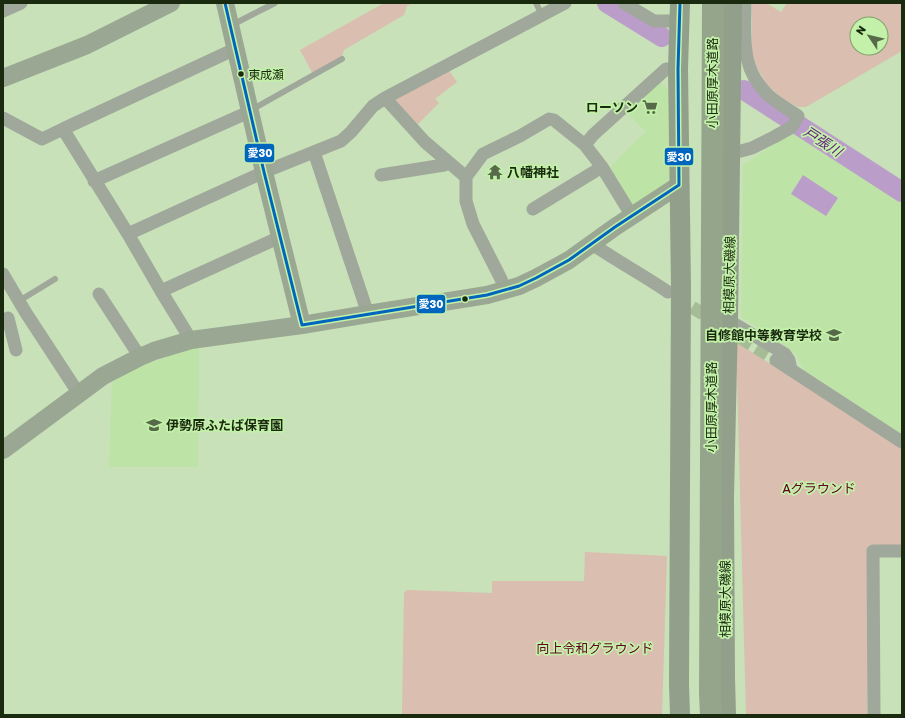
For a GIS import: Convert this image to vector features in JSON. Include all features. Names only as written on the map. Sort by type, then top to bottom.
[{"type":"highway","name":"小田原厚木道路","points":[[697,715],[698,3]]},
{"type":"highway","name":"小田原厚木道路","points":[[711,715],[713,3]]},
{"type":"main road","name":"相模原大磯線","points":[[726,715],[724,497],[731,152],[732,3]]},
{"type":"main road","points":[[680,12],[678,69],[681,287],[680,715]]},
{"type":"street","points":[[3,11],[21,3]]},
{"type":"street","points":[[3,78],[87,45],[171,3]]},
{"type":"street","points":[[225,3],[264,172],[302,325]]},
{"type":"street","points":[[128,234],[264,172],[341,141],[351,132],[373,106],[385,98],[565,3]]},
{"type":"street","points":[[624,3],[654,21],[680,12]]},
{"type":"street","points":[[731,152],[752,148],[792,126],[798,116],[769,96],[756,82],[749,68],[745,50],[745,3]]},
{"type":"street","points":[[3,118],[42,139],[235,49]]},
{"type":"street","points":[[585,144],[592,135],[666,70],[678,69]]},
{"type":"street","points":[[385,98],[425,142],[466,177]]},
{"type":"street","points":[[94,181],[250,111]]},
{"type":"street","points":[[505,290],[473,224],[466,201],[466,177],[483,154],[522,139],[549,119],[554,120],[585,144],[602,167],[632,216]]},
{"type":"street","points":[[63,129],[191,340]]},
{"type":"street","points":[[314,152],[368,314]]},
{"type":"street","points":[[381,175],[444,165],[447,161]]},
{"type":"street","points":[[535,206],[602,167]]},
{"type":"street","points":[[3,450],[103,376],[154,351],[191,340],[302,325],[487,295],[519,286],[569,260],[679,185]]},
{"type":"street","points":[[161,291],[280,237]]},
{"type":"street","points":[[592,244],[668,292]]},
{"type":"street","points":[[3,274],[26,313],[79,394]]},
{"type":"street","points":[[106,299],[140,357]]},
{"type":"street","points":[[16,350],[6,319],[26,313]]},
{"type":"street","points":[[728,320],[785,354],[789,360],[791,370]]},
{"type":"street","points":[[776,360],[902,442]]},
{"type":"street","points":[[874,715],[872,551],[902,551]]},
{"type":"lane","points":[[231,26],[275,3]]},
{"type":"lane","points":[[536,3],[542,15]]},
{"type":"lane","points":[[250,111],[342,59]]},
{"type":"lane","points":[[19,301],[55,279]]},
{"type":"shaded area","points":[[658,81],[669,90],[670,180],[634,205],[631,203],[610,167],[646,131],[625,112]]},
{"type":"shaded area","points":[[792,133],[902,204],[902,434],[804,370],[795,353],[741,317],[743,165]]},
{"type":"shaded area","points":[[803,175],[838,198],[826,216],[791,194]]},
{"type":"shaded area","name":"伊勢原ふたば保育園","points":[[199,346],[198,467],[109,467],[112,384],[115,379],[145,364]]},
{"type":"green space","points":[[384,3],[413,3],[407,6],[404,15],[344,50],[341,59],[313,74],[300,50]]},
{"type":"green space","points":[[752,3],[766,3],[781,12],[787,3],[902,3],[902,51],[806,107],[798,107],[782,98],[767,85],[756,66],[752,53]]},
{"type":"green space","points":[[448,69],[457,82],[435,99],[439,103],[417,125],[393,99]]},
{"type":"green space","name":"Aグラウンド","points":[[736,342],[902,447],[902,548],[869,548],[867,715],[746,715]]},
{"type":"green space","name":"向上令和グラウンド","points":[[585,552],[667,556],[662,715],[402,715],[404,593],[407,590],[492,593],[492,581],[584,581]]},
{"type":"waterway","name":"戸張川","points":[[607,3],[662,37]]},
{"type":"waterway","name":"戸張川","points":[[744,90],[902,192]]},
{"type":"tunnel","points":[[676,297],[776,360]]},
{"type":"transit line","name":"愛30","points":[[225,3],[264,172],[302,325],[487,295],[519,286],[569,260],[615,227],[679,185],[678,69],[680,3]]},
{"type":"place","name":"東成瀬","points":[[241,74]]},
{"type":"place","name":"ローソン","points":[[650,107]]},
{"type":"place","name":"八幡神社","points":[[495,172]]},
{"type":"place","name":"自修館中等教育学校","points":[[834,335]]},
{"type":"place","name":"伊勢原ふたば保育園","points":[[154,425]]}]
